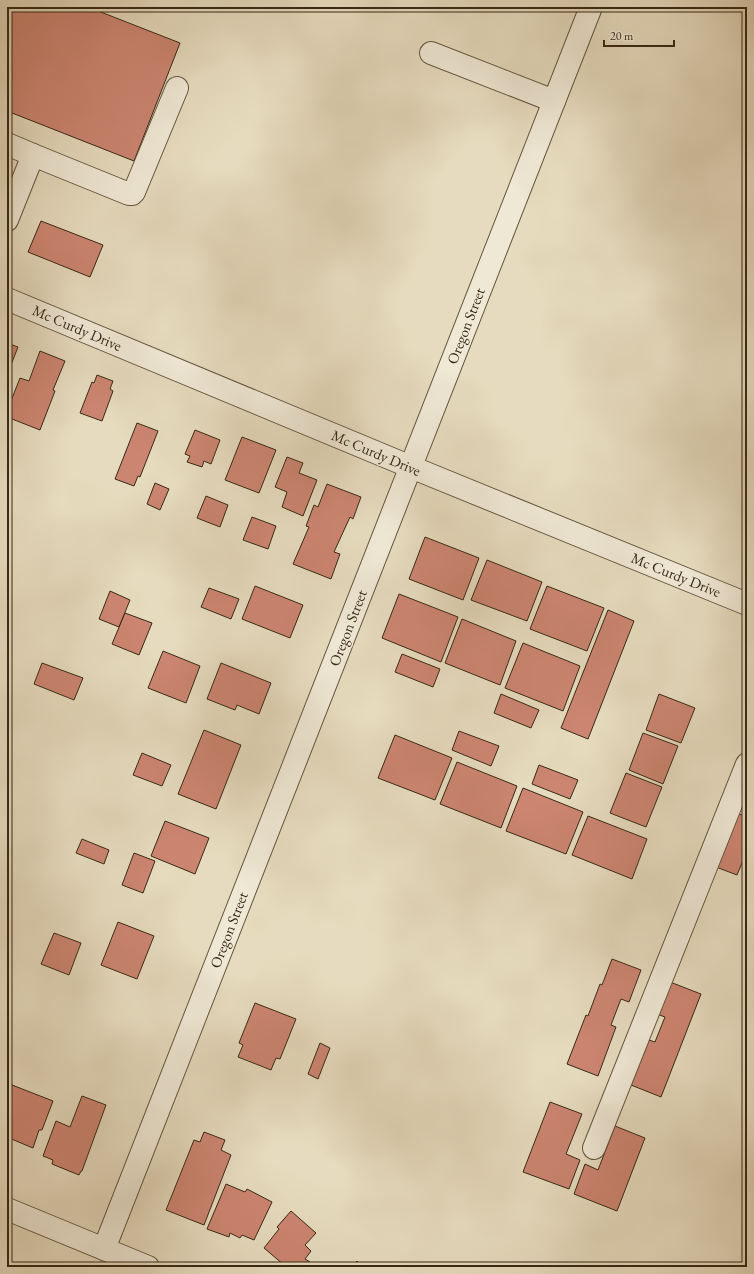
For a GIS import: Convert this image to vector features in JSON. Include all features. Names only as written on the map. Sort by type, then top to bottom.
[{"type":"street","name":"Oregon Street","points":[[104,1249],[591,7]]},
{"type":"street","points":[[431,53],[554,101]]},
{"type":"street","points":[[7,144],[132,194],[177,88]]},
{"type":"street","points":[[7,220],[34,155]]},
{"type":"street","name":"Mc Curdy Drive","points":[[7,299],[411,467],[747,604]]},
{"type":"street","points":[[594,1148],[747,764]]},
{"type":"street","points":[[7,1210],[148,1267]]},
{"type":"building","points":[[7,7],[88,7],[180,43],[134,161],[7,111]]},
{"type":"building","points":[[41,221],[103,245],[90,277],[28,252]]},
{"type":"building","points":[[7,343],[18,347],[7,375]]},
{"type":"building","points":[[40,351],[65,361],[53,390],[55,391],[40,430],[7,417],[7,411],[20,378],[29,381]]},
{"type":"building","points":[[97,375],[113,381],[110,389],[113,391],[102,421],[80,413],[92,382],[94,383]]},
{"type":"building","points":[[137,423],[158,431],[140,477],[138,476],[134,486],[115,479]]},
{"type":"building","points":[[195,430],[220,440],[211,464],[204,461],[202,467],[187,462],[190,456],[185,454]]},
{"type":"building","points":[[242,437],[276,450],[259,493],[225,480]]},
{"type":"building","points":[[287,457],[303,463],[299,473],[317,480],[303,516],[282,507],[287,492],[275,487]]},
{"type":"building","points":[[155,483],[169,489],[160,510],[147,504]]},
{"type":"building","points":[[327,484],[361,497],[353,519],[350,517],[334,552],[340,554],[331,579],[293,564],[309,527],[306,526],[314,505],[318,507]]},
{"type":"building","points":[[206,496],[228,505],[220,527],[197,518]]},
{"type":"building","points":[[252,517],[276,526],[268,549],[243,540]]},
{"type":"building","points":[[425,537],[479,558],[463,600],[409,579]]},
{"type":"building","points":[[487,560],[542,582],[527,621],[471,600]]},
{"type":"building","points":[[255,586],[303,605],[290,638],[242,619]]},
{"type":"building","points":[[547,586],[604,608],[587,651],[530,629]]},
{"type":"building","points":[[209,588],[239,599],[231,619],[201,607]]},
{"type":"building","points":[[110,591],[130,600],[119,627],[99,619]]},
{"type":"building","points":[[399,594],[458,617],[441,662],[382,638]]},
{"type":"building","points":[[608,610],[634,621],[588,739],[561,728]]},
{"type":"building","points":[[125,613],[152,623],[139,655],[112,644]]},
{"type":"building","points":[[462,619],[516,641],[500,685],[445,663]]},
{"type":"building","points":[[523,643],[580,666],[563,711],[505,688]]},
{"type":"building","points":[[163,651],[200,666],[186,703],[148,688]]},
{"type":"building","points":[[402,654],[440,669],[433,687],[395,672]]},
{"type":"building","points":[[42,663],[83,678],[74,700],[34,684]]},
{"type":"building","points":[[221,663],[271,683],[259,714],[237,705],[235,710],[207,699]]},
{"type":"building","points":[[501,694],[539,710],[531,728],[494,713]]},
{"type":"building","points":[[659,694],[695,708],[681,743],[646,730]]},
{"type":"building","points":[[204,730],[241,745],[216,809],[178,794]]},
{"type":"building","points":[[459,731],[499,746],[491,766],[452,750]]},
{"type":"building","points":[[643,733],[678,746],[663,784],[629,770]]},
{"type":"building","points":[[395,735],[452,758],[435,800],[378,778]]},
{"type":"building","points":[[142,753],[171,765],[162,786],[133,775]]},
{"type":"building","points":[[457,762],[517,786],[501,828],[440,804]]},
{"type":"building","points":[[539,765],[578,780],[570,799],[532,784]]},
{"type":"building","points":[[626,773],[662,787],[646,827],[610,813]]},
{"type":"building","points":[[747,778],[747,808],[737,804]]},
{"type":"building","points":[[523,788],[583,812],[566,854],[506,831]]},
{"type":"building","points":[[737,813],[747,817],[747,851],[737,875],[716,867]]},
{"type":"building","points":[[588,816],[647,839],[632,879],[572,855]]},
{"type":"building","points":[[165,821],[209,838],[195,874],[151,856]]},
{"type":"building","points":[[82,839],[109,850],[104,864],[76,853]]},
{"type":"building","points":[[134,853],[155,861],[143,893],[122,885]]},
{"type":"building","points":[[118,922],[154,936],[137,979],[101,965]]},
{"type":"building","points":[[54,933],[81,943],[69,975],[41,964]]},
{"type":"building","points":[[612,959],[641,970],[629,1002],[621,999],[611,1025],[616,1027],[598,1076],[567,1064],[586,1015],[588,1016],[600,984],[602,985]]},
{"type":"building","points":[[670,982],[701,994],[661,1097],[631,1085],[649,1040],[655,1042],[665,1017],[657,1014]]},
{"type":"building","points":[[255,1003],[296,1019],[280,1059],[276,1058],[271,1070],[238,1057],[243,1045],[239,1043]]},
{"type":"building","points":[[320,1043],[330,1048],[318,1079],[308,1074]]},
{"type":"building","points":[[7,1083],[53,1101],[42,1130],[39,1130],[33,1148],[9,1138],[7,1144]]},
{"type":"building","points":[[82,1096],[106,1105],[82,1171],[79,1175],[52,1164],[53,1160],[43,1156],[56,1121],[70,1127]]},
{"type":"building","points":[[550,1102],[582,1114],[566,1154],[580,1160],[569,1189],[523,1172]]},
{"type":"building","points":[[615,1126],[645,1138],[617,1211],[574,1194],[585,1164],[598,1170]]},
{"type":"building","points":[[204,1132],[225,1140],[221,1150],[231,1155],[204,1225],[166,1210],[194,1140],[200,1142]]},
{"type":"building","points":[[226,1184],[245,1192],[247,1189],[272,1202],[254,1240],[242,1235],[240,1238],[230,1233],[229,1237],[207,1229]]},
{"type":"building","points":[[291,1211],[316,1233],[305,1245],[311,1251],[305,1259],[310,1262],[307,1267],[283,1267],[284,1265],[264,1248],[279,1229],[277,1227]]},
{"type":"building","points":[[357,1261],[363,1267],[351,1267]]}]
